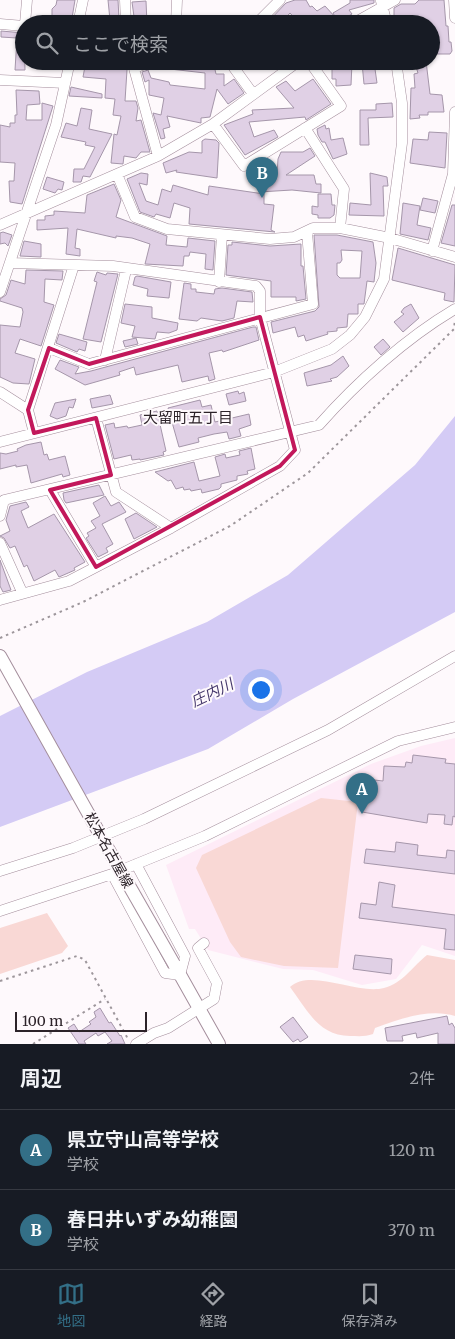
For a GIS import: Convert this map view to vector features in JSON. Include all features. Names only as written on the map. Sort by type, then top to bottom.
[{"type":"main road","name":"松本名古屋線","points":[[0,656],[219,1044]]},
{"type":"street","points":[[25,15],[27,0]]},
{"type":"street","points":[[82,0],[82,15]]},
{"type":"street","points":[[125,0],[126,15]]},
{"type":"street","points":[[176,15],[177,0]]},
{"type":"street","points":[[265,15],[280,0]]},
{"type":"street","points":[[365,15],[382,3],[395,0]]},
{"type":"street","points":[[454,0],[455,18]]},
{"type":"street","points":[[0,24],[15,25]]},
{"type":"street","points":[[0,292],[56,125],[68,70]]},
{"type":"street","points":[[134,70],[158,156]]},
{"type":"street","points":[[236,70],[253,94]]},
{"type":"street","points":[[0,225],[28,211],[158,156],[213,124],[286,70]]},
{"type":"street","points":[[213,124],[244,166],[340,106],[315,70]]},
{"type":"street","points":[[0,442],[274,372],[332,349],[350,335],[366,317],[384,278],[402,143],[402,103],[397,70]]},
{"type":"street","points":[[0,80],[65,83]]},
{"type":"street","points":[[432,251],[454,174],[455,112]]},
{"type":"street","points":[[305,128],[344,189],[340,228]]},
{"type":"street","points":[[117,174],[134,217],[167,229],[270,239],[294,237],[313,228],[340,228],[390,238],[455,257]]},
{"type":"street","points":[[48,348],[89,364],[312,304],[307,232]]},
{"type":"street","points":[[218,282],[222,235]]},
{"type":"street","points":[[0,600],[22,592],[69,581],[171,528],[280,466],[294,450],[260,317],[260,291],[256,286],[126,270],[113,266],[10,263]]},
{"type":"street","points":[[34,433],[28,410],[74,265]]},
{"type":"street","points":[[104,360],[126,270]]},
{"type":"street","points":[[0,516],[4,500],[319,425],[336,405],[424,328],[455,309]]},
{"type":"street","points":[[0,392],[28,410]]},
{"type":"street","points":[[96,418],[116,492],[171,528]]},
{"type":"street","points":[[50,490],[96,567]]},
{"type":"street","points":[[0,543],[22,592]]},
{"type":"street","points":[[0,871],[102,837],[144,819],[328,730],[455,656]]},
{"type":"street","points":[[0,911],[112,874],[205,836],[398,741],[455,727]]},
{"type":"street","points":[[112,874],[165,973],[177,970],[185,956],[136,864]]},
{"type":"street","points":[[136,1044],[214,999],[217,983],[198,948],[204,943]]},
{"type":"path","points":[[0,638],[83,602],[230,526],[308,473],[454,329],[455,317]]},
{"type":"path","points":[[0,981],[77,956],[85,960],[130,1044]]},
{"type":"path","points":[[32,1044],[105,998]]},
{"type":"highlighted area","points":[[260,317],[295,450],[280,466],[96,567],[50,490],[111,475],[96,418],[34,433],[28,410],[49,348],[89,364]]},
{"type":"shaded area","points":[[455,738],[455,956],[422,945],[396,979],[362,985],[313,970],[283,969],[208,950],[195,929],[189,929],[166,865],[371,764],[421,746]]},
{"type":"shaded area","points":[[321,798],[358,802],[338,968],[284,966],[241,957],[230,942],[196,868],[202,855]]},
{"type":"shaded area","points":[[47,913],[68,946],[62,953],[0,974],[0,928]]},
{"type":"shaded area","points":[[427,955],[455,960],[455,1016],[435,1013],[425,1014],[404,1018],[375,1028],[373,1034],[370,1035],[339,1035],[322,1027],[308,1013],[290,987],[299,982],[310,980],[361,988],[384,988],[396,983]]},
{"type":"water","name":"庄内川","points":[[455,416],[455,612],[293,699],[208,749],[0,827],[0,716],[87,672],[207,622],[288,575],[415,465]]},
{"type":"building","points":[[57,0],[75,0],[72,15],[52,15],[52,9],[56,5]]},
{"type":"building","points":[[108,0],[118,0],[119,15],[110,15]]},
{"type":"building","points":[[295,0],[306,0],[310,7],[312,6],[317,11],[325,6],[333,15],[292,15],[290,13],[288,15],[275,15],[286,3]]},
{"type":"building","points":[[350,0],[374,0],[374,3],[349,10],[352,14],[350,15],[334,15],[333,13],[350,3]]},
{"type":"building","points":[[419,0],[444,0],[446,26],[448,26],[449,42],[451,42],[452,51],[450,54],[440,54],[440,15],[394,15],[394,8],[401,4],[415,4]]},
{"type":"building","points":[[146,1],[147,15],[134,15],[132,2]]},
{"type":"building","points":[[1,31],[15,32],[15,38],[1,37]]},
{"type":"building","points":[[84,70],[127,70],[125,101],[136,101],[138,108],[136,121],[141,120],[150,152],[141,152],[136,158],[124,156],[123,164],[111,163],[114,134],[117,135],[121,116],[113,115],[115,99],[105,98],[106,79],[83,77]]},
{"type":"building","points":[[148,70],[151,78],[169,82],[170,85],[205,89],[205,73],[179,70],[215,70],[216,74],[224,74],[224,86],[234,79],[244,93],[228,104],[217,89],[210,117],[201,118],[201,123],[167,116],[170,127],[163,129],[165,138],[161,139],[153,113],[161,115],[164,98],[149,95],[149,80],[145,82],[142,72]]},
{"type":"building","points":[[332,70],[352,70],[351,85],[336,86],[336,79],[332,79]]},
{"type":"building","points":[[363,70],[375,70],[377,83],[364,84]]},
{"type":"building","points":[[417,70],[427,70],[430,94],[442,95],[444,112],[428,112],[428,115],[419,115],[420,118],[410,119],[411,88],[415,88],[414,74],[418,73]]},
{"type":"building","points":[[313,79],[331,104],[306,120],[305,117],[249,122],[254,137],[274,130],[278,137],[245,155],[224,125],[253,114],[252,110],[294,108],[276,87],[286,81],[295,91]]},
{"type":"building","points":[[71,87],[102,94],[102,98],[69,96]]},
{"type":"building","points":[[16,90],[39,91],[40,104],[27,105],[26,120],[42,120],[42,103],[53,106],[22,204],[10,202],[9,181],[14,181],[15,163],[0,162],[0,125],[10,127],[10,123],[15,123],[15,115],[17,115]]},
{"type":"building","points":[[392,103],[393,117],[368,118],[369,145],[360,145],[360,110],[376,110],[376,104]]},
{"type":"building","points":[[81,108],[92,110],[89,129],[112,134],[90,177],[83,176],[81,182],[73,182],[74,169],[84,169],[95,147],[85,145],[86,142],[61,137],[66,123],[77,126]]},
{"type":"building","points":[[325,125],[326,129],[329,128],[331,140],[343,138],[347,154],[333,159],[325,142],[322,142],[318,135],[317,129]]},
{"type":"building","points":[[429,132],[447,133],[445,168],[410,163],[413,139],[428,140]]},
{"type":"building","points":[[205,139],[216,140],[219,143],[217,178],[176,172],[177,170],[166,173],[163,163],[189,152],[202,153],[202,141]]},
{"type":"building","points":[[310,148],[315,156],[286,175],[314,175],[316,184],[321,184],[321,193],[292,190],[259,192],[261,176],[277,175],[278,159],[281,152],[303,152]]},
{"type":"building","points":[[141,173],[148,174],[147,185],[139,183],[146,201],[158,205],[162,189],[171,192],[173,185],[208,195],[209,186],[264,194],[264,204],[274,205],[271,230],[275,232],[189,224],[190,208],[174,203],[170,218],[156,214],[154,217],[140,212],[127,179]]},
{"type":"building","points":[[370,173],[387,177],[388,186],[383,186],[384,216],[349,215],[350,203],[371,205]]},
{"type":"building","points":[[47,177],[64,182],[62,190],[58,189],[55,193],[43,189]]},
{"type":"building","points":[[114,184],[121,200],[116,217],[167,236],[166,245],[187,247],[188,238],[215,241],[213,270],[205,269],[206,254],[190,252],[189,256],[184,256],[183,266],[145,264],[150,244],[132,238],[116,236],[116,238],[77,229],[75,248],[80,249],[80,256],[66,254],[68,228],[37,230],[37,220],[45,220],[45,216],[54,215],[54,211],[85,213],[87,195]]},
{"type":"building","points":[[318,194],[331,194],[332,205],[335,205],[334,215],[330,218],[318,218],[318,215],[312,214],[312,206],[318,207]]},
{"type":"building","points":[[423,198],[438,201],[435,213],[420,210]]},
{"type":"building","points":[[403,203],[420,206],[417,225],[431,228],[428,240],[400,234]]},
{"type":"building","points":[[452,205],[455,205],[455,246],[441,243]]},
{"type":"building","points":[[0,233],[12,235],[8,246],[5,243],[0,244]]},
{"type":"building","points":[[314,235],[337,235],[373,242],[376,263],[374,282],[367,281],[364,304],[358,304],[358,314],[348,314],[347,327],[337,328],[337,331],[327,332],[328,334],[306,341],[304,335],[298,337],[295,327],[273,333],[271,322],[315,311],[319,307]],"holes":[[[341,250],[362,251],[360,278],[340,278],[337,275],[337,263],[340,263],[342,260]]]},
{"type":"building","points":[[24,241],[41,244],[41,257],[20,256]]},
{"type":"building","points":[[232,242],[270,246],[301,244],[301,266],[303,266],[306,299],[296,301],[296,297],[271,297],[271,281],[226,275],[228,245],[232,245]]},
{"type":"building","points":[[398,248],[455,265],[454,302],[444,300],[445,293],[392,280]]},
{"type":"building","points":[[26,270],[63,271],[62,280],[45,279],[44,302],[54,305],[41,346],[20,339],[15,353],[35,359],[29,384],[13,383],[0,377],[0,325],[20,327],[23,312],[22,308],[0,301],[0,299],[6,295],[11,280],[25,284]]},
{"type":"building","points":[[97,272],[106,275],[107,273],[118,274],[101,342],[83,339],[97,282],[94,281]]},
{"type":"building","points":[[137,276],[171,282],[169,298],[147,296],[148,289],[133,285]]},
{"type":"building","points":[[184,283],[191,284],[191,289],[196,289],[196,292],[214,294],[215,289],[222,288],[252,292],[253,302],[237,301],[234,318],[222,321],[201,318],[197,321],[179,319]]},
{"type":"building","points":[[125,304],[152,307],[152,318],[178,323],[177,330],[169,333],[157,332],[155,339],[132,337],[135,326],[121,323]]},
{"type":"building","points":[[411,304],[419,318],[403,332],[394,322],[404,314],[401,312],[404,308]]},
{"type":"building","points":[[256,327],[259,340],[223,352],[222,350],[209,353],[215,379],[209,381],[208,376],[182,382],[178,365],[136,375],[134,367],[119,372],[120,375],[85,385],[55,369],[60,360],[79,367],[75,374],[91,371]]},
{"type":"building","points":[[59,334],[87,342],[85,351],[79,349],[77,352],[56,343]]},
{"type":"building","points":[[136,338],[138,344],[125,347],[123,341]]},
{"type":"building","points":[[383,339],[390,347],[381,355],[374,347]]},
{"type":"building","points":[[343,356],[349,366],[337,377],[330,379],[332,381],[307,386],[304,373],[331,365]]},
{"type":"building","points":[[238,391],[239,394],[244,392],[246,401],[229,405],[226,394]]},
{"type":"building","points":[[110,395],[113,404],[92,408],[90,399]]},
{"type":"building","points":[[76,399],[73,408],[69,407],[66,416],[57,419],[50,416],[55,403]]},
{"type":"building","points":[[200,400],[202,407],[211,405],[215,422],[249,414],[251,425],[239,429],[241,436],[229,439],[227,432],[214,434],[198,438],[199,442],[179,447],[168,408]]},
{"type":"building","points":[[157,411],[166,451],[163,452],[164,455],[140,460],[132,460],[131,455],[114,459],[105,425],[114,423],[115,428],[127,426],[128,428],[142,425],[140,415]]},
{"type":"building","points":[[41,442],[44,455],[47,454],[49,460],[65,456],[70,475],[63,477],[62,474],[31,483],[27,465],[16,467],[16,465],[0,469],[0,453],[6,454],[18,451],[17,449],[26,445]]},
{"type":"building","points":[[251,448],[255,469],[247,471],[248,474],[237,476],[237,480],[221,484],[219,489],[202,493],[201,489],[191,491],[190,489],[184,490],[183,487],[176,489],[171,480],[168,481],[155,472],[194,462],[199,481],[220,476],[215,457],[225,454],[226,458],[240,455],[239,451]]},
{"type":"building","points":[[99,485],[104,495],[66,503],[64,500],[63,493]]},
{"type":"building","points":[[105,496],[111,506],[119,502],[126,512],[102,524],[113,544],[106,548],[108,552],[98,557],[86,538],[89,536],[87,533],[96,528],[91,521],[100,516],[93,503]]},
{"type":"building","points":[[26,502],[29,507],[21,511],[28,528],[54,514],[85,562],[74,568],[75,570],[59,577],[55,570],[34,581],[27,565],[24,567],[15,546],[10,548],[4,538],[0,536],[10,531],[6,520],[10,506]]},
{"type":"building","points":[[136,513],[157,527],[134,539],[125,519]]},
{"type":"building","points":[[0,560],[11,590],[3,592],[0,586]]},
{"type":"building","points":[[413,755],[446,759],[445,763],[455,764],[455,817],[453,816],[452,825],[444,824],[445,815],[428,814],[427,823],[362,812],[366,779],[383,781],[384,766],[405,767],[406,762],[412,763]]},
{"type":"building","points":[[396,842],[418,845],[417,855],[446,858],[447,850],[455,851],[455,874],[364,863],[366,849],[395,852]]},
{"type":"building","points":[[379,882],[395,885],[392,907],[455,915],[455,950],[444,949],[446,929],[359,918],[361,903],[376,905]]},
{"type":"building","points":[[355,955],[392,959],[391,974],[353,969]]},
{"type":"building","points":[[100,1008],[109,1023],[111,1022],[121,1035],[125,1044],[107,1044],[112,1041],[105,1032],[98,1036],[96,1033],[84,1041],[86,1044],[79,1044],[68,1028],[74,1024],[79,1032],[91,1024],[89,1022],[96,1017],[94,1012]]},
{"type":"building","points":[[447,1016],[449,1025],[452,1023],[455,1028],[455,1044],[438,1044],[438,1033],[417,1038],[416,1033],[402,1036],[403,1041],[387,1041],[385,1028]]},
{"type":"building","points":[[293,1017],[308,1037],[300,1042],[298,1039],[293,1042],[280,1027]]},
{"type":"place","name":"春日井いずみ幼稚園","points":[[262,198]]},
{"type":"place","name":"県立守山高等学校","points":[[362,814]]},
{"type":"district","name":"大留町五丁目","points":[[188,418]]}]
